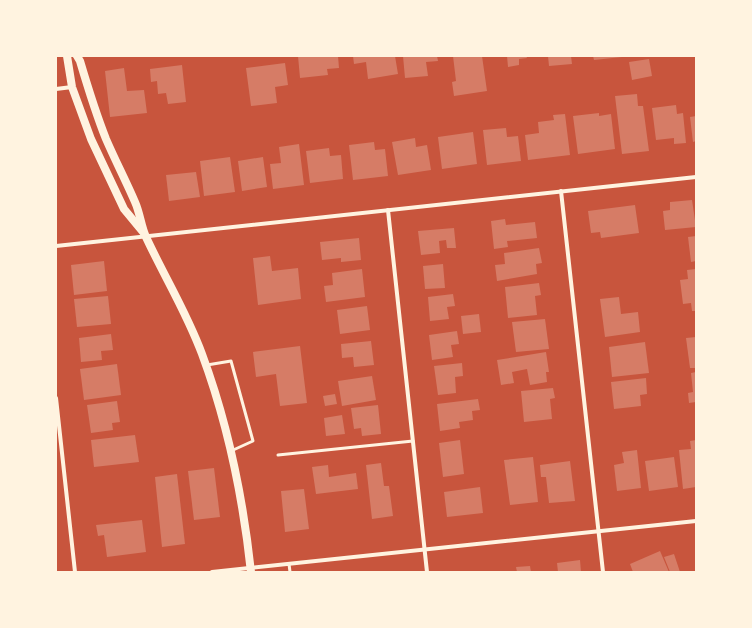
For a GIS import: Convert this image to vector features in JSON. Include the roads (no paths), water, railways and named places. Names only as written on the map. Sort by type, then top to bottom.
[{"type":"main road","points":[[67,56],[72,87],[91,139],[124,209],[146,236]]},
{"type":"main road","points":[[77,56],[99,120],[136,204],[146,236],[186,313],[206,365],[216,395],[231,451],[245,523],[251,570]]},
{"type":"street","points":[[56,89],[72,87]]},
{"type":"street","points":[[56,246],[696,176]]},
{"type":"street","points":[[562,191],[603,572]]},
{"type":"street","points":[[388,210],[427,572]]},
{"type":"street","points":[[56,398],[75,572]]},
{"type":"street","points":[[212,572],[251,570],[289,564],[696,521]]},
{"type":"lane","points":[[206,365],[231,361],[253,441],[231,451]]},
{"type":"lane","points":[[278,455],[413,441]]},
{"type":"lane","points":[[289,564],[290,572]]}]
